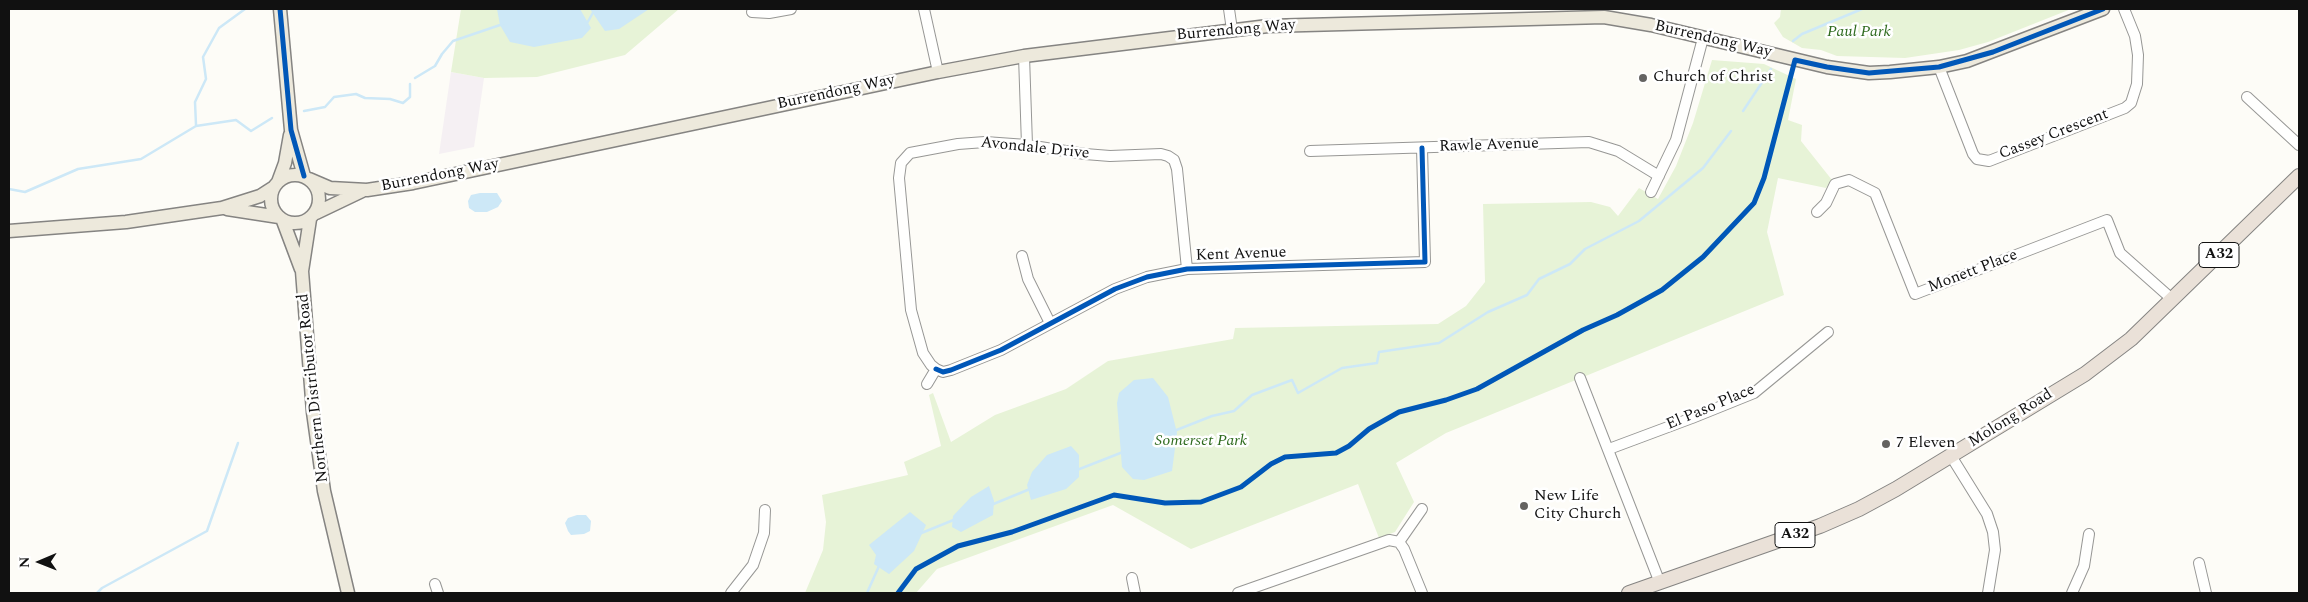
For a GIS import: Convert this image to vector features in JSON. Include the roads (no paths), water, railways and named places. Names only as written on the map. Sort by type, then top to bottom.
[{"type":"highway","name":"Molong Road","points":[[2265,210],[2299,167]]},
{"type":"highway","name":"Molong Road","points":[[1630,593],[1828,523],[1896,489],[2085,374],[2131,339],[2299,176]]},
{"type":"main road","points":[[280,9],[290,130],[285,163],[271,201],[281,219]]},
{"type":"main road","name":"Burrendong Way","points":[[307,178],[330,188],[367,190],[413,183],[938,72],[1024,56],[1268,26],[1536,14],[1604,18],[1626,20],[1844,70],[1890,72],[1939,68],[1993,52],[2103,9]]},
{"type":"main road","points":[[222,208],[298,224],[313,216],[320,196],[317,187],[307,178],[290,130]]},
{"type":"main road","points":[[9,231],[126,222],[222,208],[260,196],[291,175],[307,178]]},
{"type":"main road","name":"Burrendong Way","points":[[313,216],[367,190]]},
{"type":"main road","name":"Northern Distributor Road","points":[[302,271],[313,216]]},
{"type":"main road","name":"Northern Distributor Road","points":[[281,219],[291,237],[302,271],[309,368],[318,451],[332,530],[348,593]]},
{"type":"street","points":[[752,12],[769,13],[791,9]]},
{"type":"street","points":[[924,9],[938,72]]},
{"type":"street","points":[[1229,9],[1232,30]]},
{"type":"street","name":"Cassey Crescent","points":[[1939,68],[1972,154],[1977,159],[1989,160],[2125,108],[2131,103],[2137,84],[2138,55],[2134,36],[2124,9]]},
{"type":"street","points":[[1651,192],[1676,140],[1702,38]]},
{"type":"street","points":[[1024,56],[1027,145]]},
{"type":"street","points":[[2247,96],[2299,145]]},
{"type":"street","name":"Avondale Drive","points":[[936,370],[930,365],[923,353],[911,310],[899,178],[901,163],[910,153],[958,144],[992,142],[1093,155],[1161,154],[1174,160],[1179,178],[1187,269]]},
{"type":"street","name":"Rawle Avenue","points":[[1310,151],[1588,142],[1618,151],[1659,176]]},
{"type":"street","name":"Kent Avenue","points":[[936,370],[943,372],[951,370],[1001,350],[1029,337],[1050,322],[1115,289],[1147,277],[1187,269],[1425,262],[1422,148]]},
{"type":"street","name":"Monett Place","points":[[1817,212],[1826,203],[1835,184],[1849,180],[1875,193],[1915,294],[2107,220],[2120,253],[2173,300]]},
{"type":"street","points":[[1022,256],[1028,279],[1050,322]]},
{"type":"street","name":"El Paso Place","points":[[1609,449],[1754,393],[1828,332]]},
{"type":"street","points":[[927,384],[936,370]]},
{"type":"street","points":[[1580,378],[1660,582]]},
{"type":"street","points":[[1951,456],[1987,514],[1993,532],[1995,550],[1988,593]]},
{"type":"street","points":[[1399,542],[1422,509]]},
{"type":"street","points":[[730,593],[753,565],[764,533],[765,510]]},
{"type":"street","points":[[2072,593],[2084,566],[2089,534]]},
{"type":"street","points":[[1238,593],[1386,541],[1399,542]]},
{"type":"street","points":[[1399,542],[1409,558],[1422,593]]},
{"type":"street","points":[[2199,562],[2206,593]]},
{"type":"street","points":[[1132,578],[1135,593]]},
{"type":"water","points":[[497,9],[580,9],[591,28],[582,38],[534,47],[510,42],[500,25]]},
{"type":"water","points":[[590,9],[649,9],[619,29],[605,31]]},
{"type":"water","points":[[497,193],[502,201],[498,207],[487,212],[475,212],[469,208],[468,201],[471,195]]},
{"type":"water","points":[[1153,378],[1168,397],[1177,433],[1172,471],[1144,480],[1133,479],[1122,467],[1117,403],[1119,393],[1134,380]]},
{"type":"water","points":[[1071,446],[1079,455],[1079,477],[1066,489],[1031,500],[1027,485],[1032,472],[1047,455]]},
{"type":"water","points":[[989,486],[994,501],[993,515],[961,532],[952,527],[953,516],[971,497]]},
{"type":"water","points":[[910,512],[926,525],[914,551],[889,574],[874,564],[876,555],[869,545]]},
{"type":"water","points":[[586,515],[591,521],[590,531],[584,534],[571,535],[565,523],[568,518]]},
{"type":"waterway","points":[[196,125],[195,102],[206,79],[203,57],[219,28],[245,9]]},
{"type":"waterway","points":[[586,25],[595,9]]},
{"type":"waterway","points":[[1793,41],[1802,34],[1862,9]]},
{"type":"waterway","points":[[415,78],[435,66],[453,41],[503,24]]},
{"type":"waterway","points":[[1743,111],[1771,69]]},
{"type":"waterway","points":[[304,111],[325,107],[334,97],[356,94],[365,98],[390,99],[403,103],[410,97],[410,84]]},
{"type":"waterway","points":[[9,189],[25,192],[78,169],[141,159],[196,126],[236,120],[251,131],[272,118]]},
{"type":"waterway","points":[[1174,431],[1212,416],[1234,411],[1252,395],[1292,380],[1298,393],[1342,368],[1377,363],[1379,352],[1439,343],[1488,312],[1527,295],[1539,279],[1570,264],[1585,249],[1639,221],[1703,168],[1731,131]]},
{"type":"waterway","points":[[97,593],[102,588],[207,531],[238,443]]},
{"type":"waterway","points":[[1077,470],[1123,452]]},
{"type":"waterway","points":[[991,505],[1030,489]]},
{"type":"waterway","points":[[919,534],[956,519]]},
{"type":"waterway","points":[[867,593],[879,566]]},
{"type":"place","name":"Church of Christ","points":[[1643,78]]},
{"type":"place","name":"7 Eleven","points":[[1886,444]]},
{"type":"place","name":"New Life City Church","points":[[1524,506]]},
{"type":"park label","name":"Paul Park","points":[[1859,33]]},
{"type":"park label","name":"Somerset Park","points":[[1201,442]]}]
